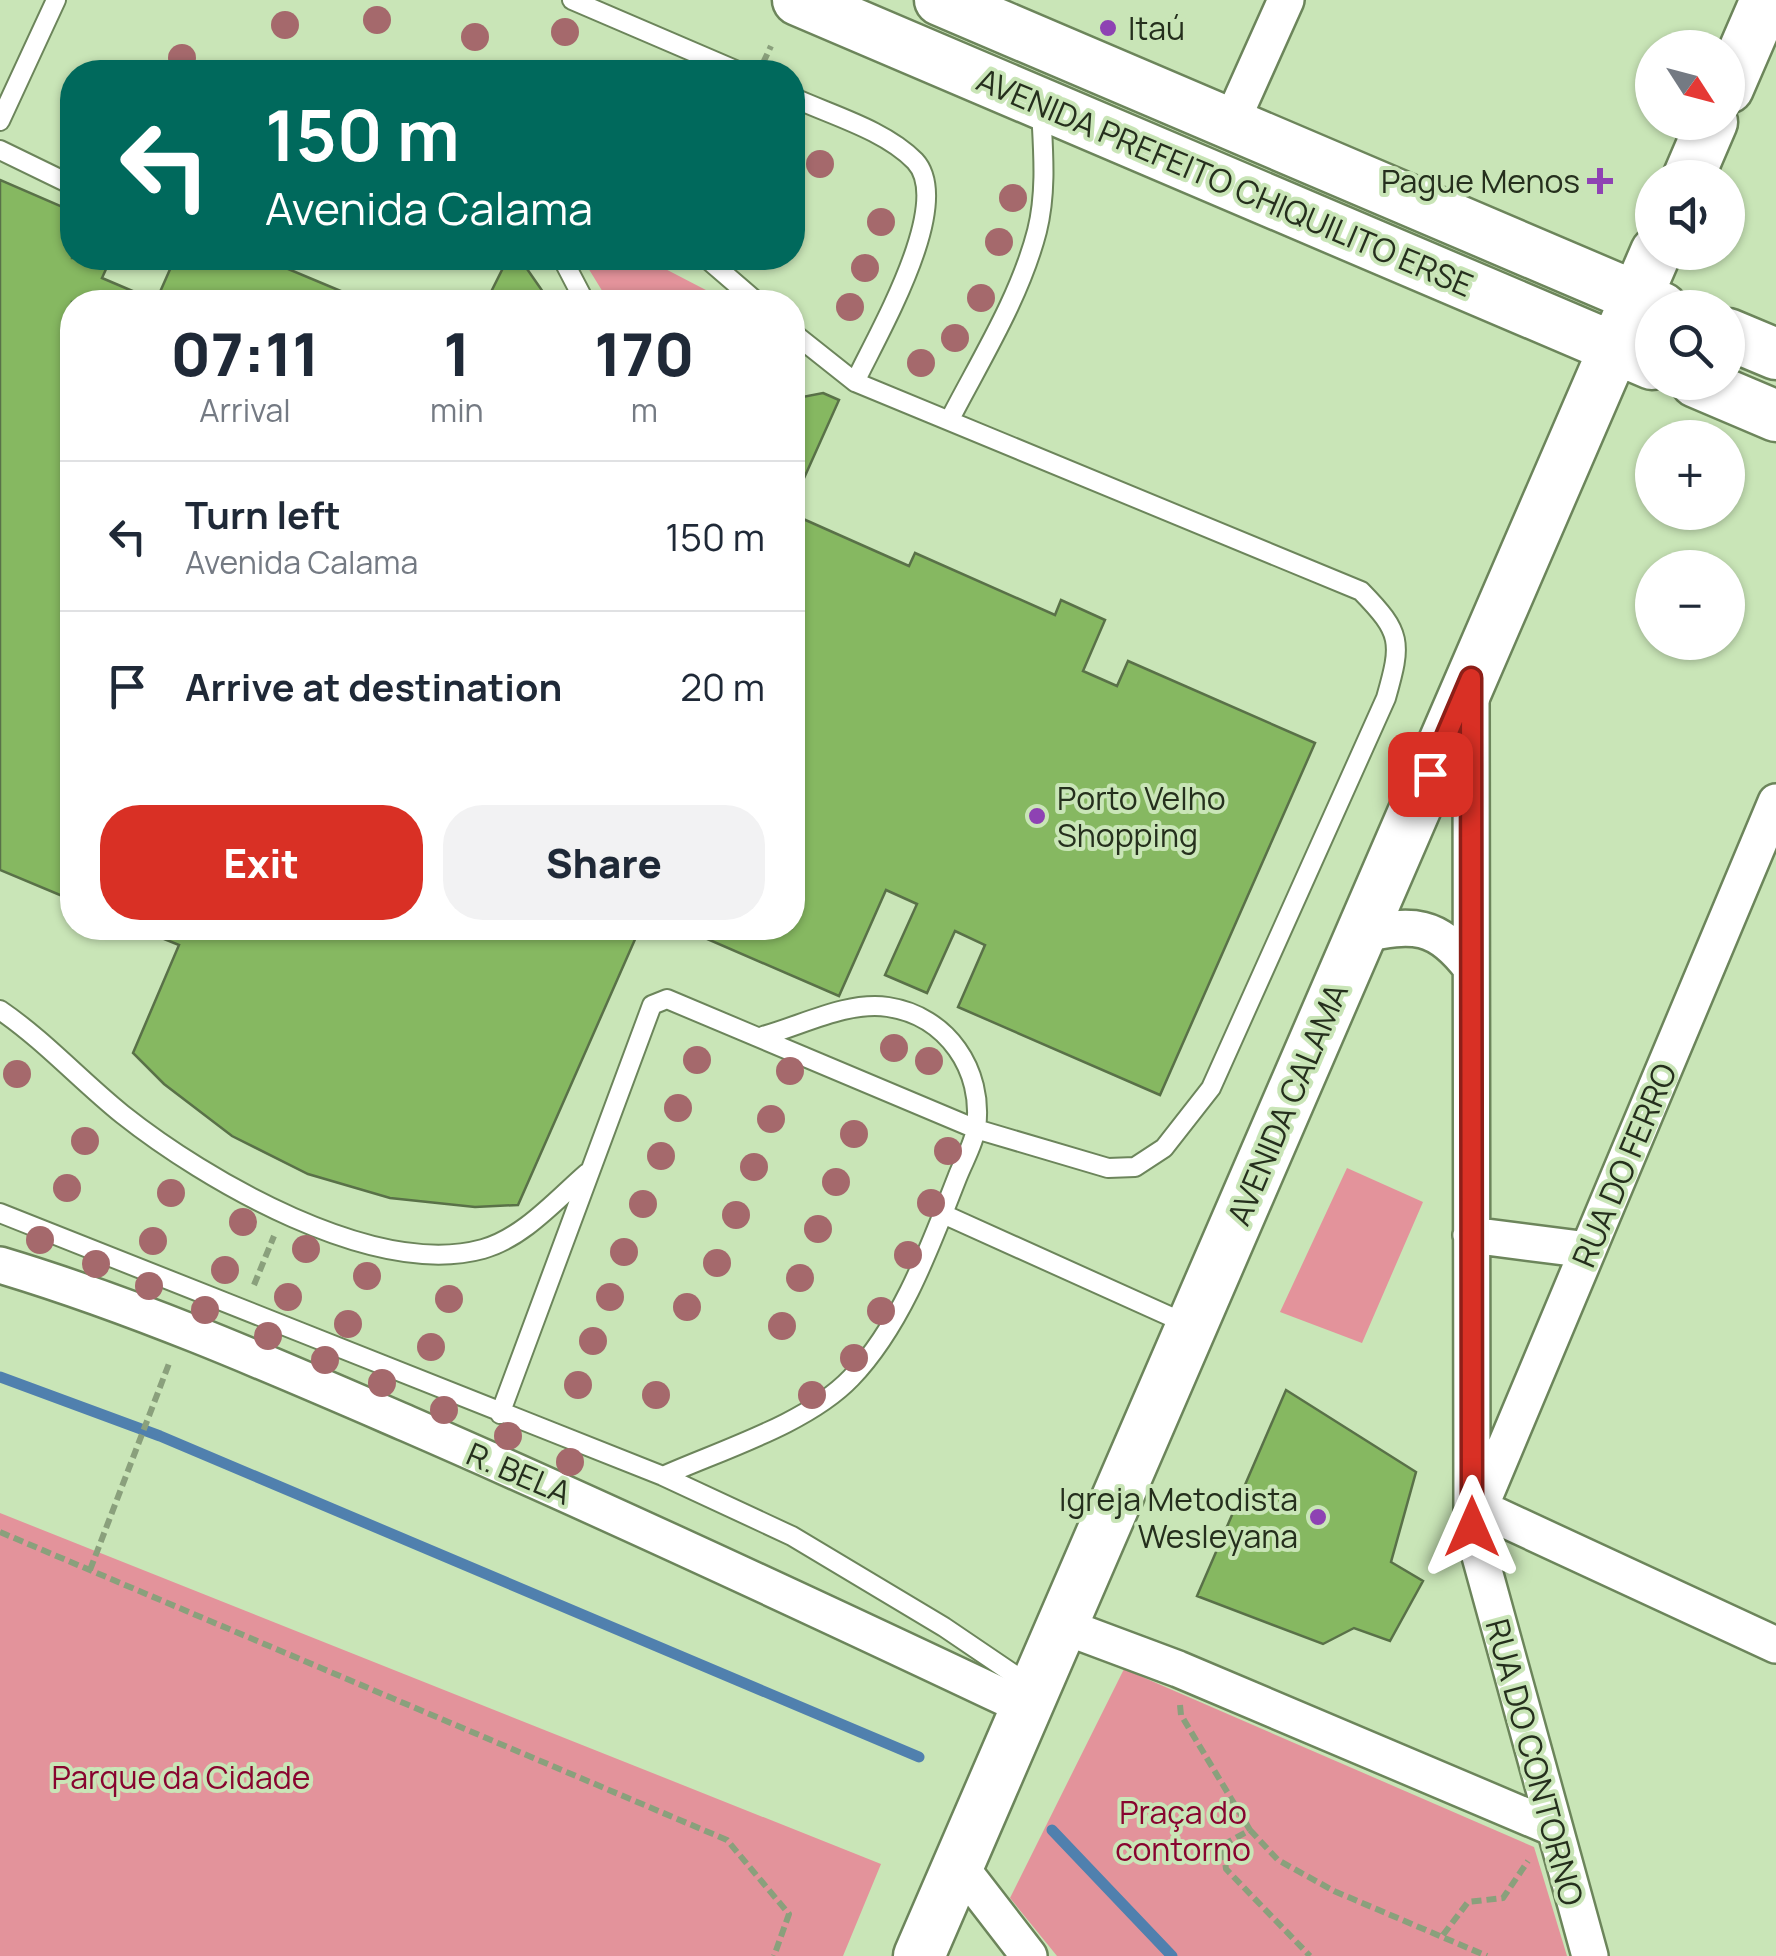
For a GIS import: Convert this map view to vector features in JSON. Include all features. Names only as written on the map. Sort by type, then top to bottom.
[{"type":"main road","name":"AVENIDA PREFEITO CHIQUILITO ERSE","points":[[798,0],[1633,356]]},
{"type":"main road","name":"AVENIDA PREFEITO CHIQUILITO ERSE","points":[[940,0],[1230,124],[1651,286]]},
{"type":"main road","points":[[1745,49],[1766,0]]},
{"type":"main road","name":"AVENIDA CALAMA","points":[[918,1956],[1471,678],[1633,356],[1651,286]]},
{"type":"main road","points":[[1745,341],[1776,354]]},
{"type":"main road","points":[[1738,400],[1776,416]]},
{"type":"street","points":[[1230,124],[1286,0]]},
{"type":"street","name":"RUA DO CONTORNO","points":[[1471,678],[1471,1235],[1476,1517],[1551,1827],[1595,1953]]},
{"type":"street","name":"RUA DO FERRO","points":[[1476,1517],[1776,802]]},
{"type":"street","points":[[1360,936],[1396,927],[1436,933],[1453,944],[1472,968]]},
{"type":"street","points":[[1471,1235],[1588,1250]]},
{"type":"street","name":"R. BELA","points":[[0,1265],[182,1328],[644,1526],[1031,1698]]},
{"type":"street","points":[[1476,1517],[1776,1645]]},
{"type":"street","points":[[1063,1626],[1178,1669],[1551,1827]]},
{"type":"street","points":[[958,1864],[1029,1956]]},
{"type":"lane","points":[[0,122],[56,0]]},
{"type":"lane","points":[[572,0],[712,60]]},
{"type":"lane","points":[[805,104],[881,138],[912,158],[923,171],[928,190],[929,206],[920,237],[855,382]]},
{"type":"lane","points":[[950,419],[1018,284],[1037,230],[1044,171],[1040,104]]},
{"type":"lane","points":[[0,150],[60,179]]},
{"type":"lane","points":[[720,270],[743,290]]},
{"type":"lane","points":[[500,1414],[652,1005],[667,999],[764,1036],[976,1130],[1108,1168],[1136,1167],[1164,1148],[1211,1088],[1386,698],[1397,659],[1394,627],[1360,591],[855,382],[805,342]]},
{"type":"lane","points":[[663,1476],[818,1406],[852,1378],[922,1263],[976,1130],[974,1080],[968,1063],[944,1033],[908,1012],[863,1006],[764,1036]]},
{"type":"lane","points":[[0,1010],[149,1135],[228,1186],[342,1238],[411,1252],[482,1249],[514,1234],[588,1172]]},
{"type":"lane","points":[[0,1213],[663,1476],[792,1536],[944,1627],[1031,1698]]},
{"type":"lane","points":[[943,1214],[1192,1326]]},
{"type":"path","points":[[244,1308],[285,1212]]},
{"type":"path","points":[[90,1570],[182,1328]]},
{"type":"path","points":[[0,1532],[727,1840],[789,1914],[774,1956]]},
{"type":"path","points":[[1178,1669],[1180,1715],[1250,1830],[1278,1860],[1334,1890],[1487,1956]]},
{"type":"path","points":[[1443,1936],[1468,1902],[1504,1898],[1551,1827]]},
{"type":"path","points":[[1250,1830],[1223,1846],[1226,1868],[1310,1956]]},
{"type":"green space","points":[[589,270],[667,270],[706,290],[602,290]]},
{"type":"green space","points":[[1347,1168],[1423,1202],[1362,1343],[1280,1312]]},
{"type":"green space","name":"Parque da Cidade","points":[[0,1513],[881,1864],[843,1956],[0,1956]]},
{"type":"green space","name":"Praça do contorno","points":[[1124,1669],[1534,1847],[1567,1956],[1057,1956],[1010,1898]]},
{"type":"building","points":[[0,180],[60,206],[60,270],[106,270],[102,278],[130,290],[60,290],[60,895],[0,870]]},
{"type":"building","points":[[170,270],[291,270],[338,290],[161,290]]},
{"type":"building","points":[[502,270],[528,270],[542,290],[492,290]]},
{"type":"building","points":[[823,393],[839,400],[805,476],[805,396]]},
{"type":"building","name":"Porto Velho Shopping","points":[[805,520],[909,566],[915,553],[1055,615],[1061,600],[1105,620],[1083,671],[1117,686],[1128,661],[1315,743],[1160,1095],[958,1007],[985,945],[955,931],[927,993],[885,975],[917,904],[886,890],[839,996],[710,940],[805,940]]},
{"type":"building","points":[[167,940],[635,940],[518,1205],[475,1207],[390,1198],[308,1174],[232,1136],[164,1084],[133,1053],[179,945]]},
{"type":"building","name":"Igreja Metodista Wesleyana","points":[[1286,1390],[1416,1472],[1391,1562],[1423,1581],[1390,1641],[1354,1628],[1323,1644],[1197,1596]]},
{"type":"waterway","points":[[0,1377],[160,1436],[919,1757]]},
{"type":"waterway","points":[[1052,1830],[1172,1956]]},
{"type":"place","name":"Itaú","points":[[1108,28]]},
{"type":"place","name":"Pague Menos","points":[[1600,181]]},
{"type":"place","name":"Porto Velho Shopping","points":[[1037,816]]},
{"type":"place","name":"Igreja Metodista Wesleyana","points":[[1318,1517]]},
{"type":"route","points":[[1430,774],[1471,678],[1472,1527]]}]
